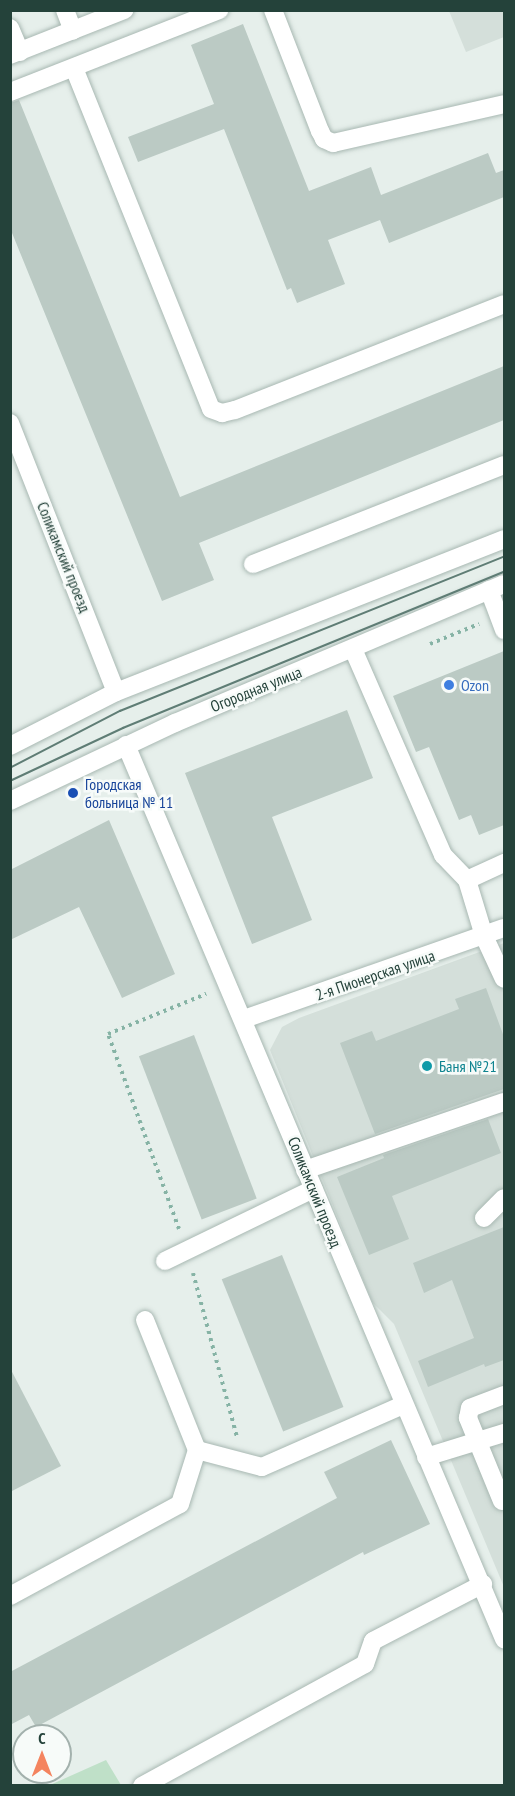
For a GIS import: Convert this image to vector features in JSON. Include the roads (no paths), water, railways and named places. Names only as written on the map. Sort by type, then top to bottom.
[{"type":"street","points":[[65,10],[73,31]]},
{"type":"street","points":[[10,28],[15,54],[124,10]]},
{"type":"street","points":[[10,92],[219,10]]},
{"type":"street","points":[[273,10],[320,131],[324,139],[333,143],[504,104]]},
{"type":"street","points":[[74,68],[211,409],[222,412],[235,410],[504,304]]},
{"type":"street","name":"Соликамский проезд","points":[[10,423],[116,692]]},
{"type":"street","points":[[253,564],[504,465]]},
{"type":"street","points":[[10,746],[116,692],[504,538]]},
{"type":"street","points":[[497,587],[504,630]]},
{"type":"street","name":"Огородная улица","points":[[10,801],[126,745],[497,587]]},
{"type":"street","points":[[353,649],[443,855],[467,880],[484,936],[504,979]]},
{"type":"street","name":"Соликамский проезд","points":[[126,745],[244,1019],[403,1405],[483,1584],[504,1639]]},
{"type":"street","points":[[467,880],[504,863]]},
{"type":"street","name":"2-я Пионерская улица","points":[[244,1019],[504,928]]},
{"type":"street","points":[[305,1170],[504,1102]]},
{"type":"street","points":[[165,1261],[313,1189]]},
{"type":"street","points":[[484,1218],[504,1198]]},
{"type":"street","points":[[10,1596],[180,1504],[197,1450],[145,1320]]},
{"type":"street","points":[[502,1501],[468,1418],[470,1408],[504,1395]]},
{"type":"street","points":[[197,1450],[262,1467],[403,1405]]},
{"type":"street","points":[[426,1457],[478,1443],[504,1433]]},
{"type":"street","points":[[142,1785],[365,1664],[373,1641],[483,1584]]},
{"type":"tram line","points":[[10,768],[120,711],[504,557]]},
{"type":"tram line","points":[[10,781],[123,728],[504,572]]},
{"type":"place","name":"Ozon","points":[[449,685]]},
{"type":"place","name":"Городская больница № 11","points":[[73,793]]},
{"type":"place","name":"Баня №21","points":[[427,1066]]}]
